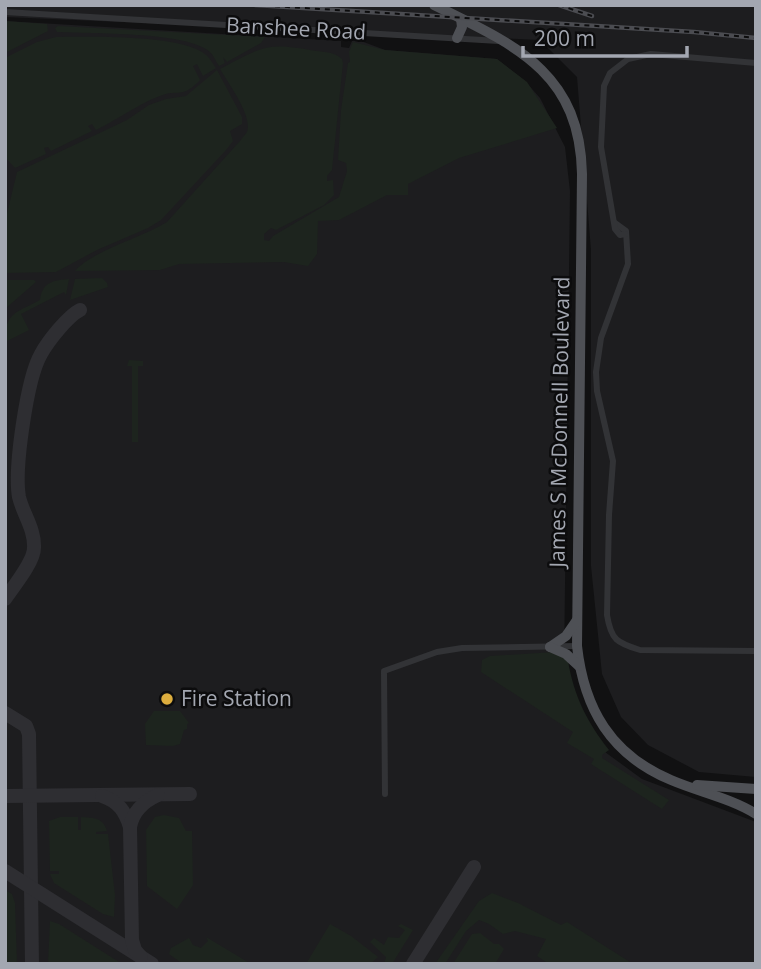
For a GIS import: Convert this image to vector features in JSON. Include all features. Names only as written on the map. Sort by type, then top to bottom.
[{"type":"main road","name":"James S McDonnell Boulevard","points":[[434,5],[531,58],[551,79],[569,110],[581,154],[577,646],[579,666],[589,701],[609,734],[642,765],[676,782],[740,805],[756,814]]},
{"type":"main road","points":[[457,38],[461,33],[461,19]]},
{"type":"main road","points":[[550,647],[566,636],[577,620]]},
{"type":"main road","points":[[550,647],[566,654],[579,666]]},
{"type":"main road","points":[[676,782],[707,787],[756,789]]},
{"type":"street","name":"Banshee Road","points":[[5,12],[503,41]]},
{"type":"street","points":[[756,63],[651,54],[628,59],[610,73],[604,86],[601,147],[615,229],[621,235],[625,234],[628,264],[601,338],[596,372],[597,391],[613,461],[609,515],[609,628],[613,637],[622,645],[640,650],[756,651]]},
{"type":"street","points":[[385,794],[384,671],[450,650],[577,646]]},
{"type":"shaded area","points":[[5,5],[756,5],[756,777],[699,772],[648,745],[621,717],[602,674],[591,566],[591,250],[577,77],[540,40],[5,17]]},
{"type":"shaded area","points":[[5,21],[341,41],[341,47],[349,48],[352,41],[361,41],[385,50],[497,59],[525,81],[540,98],[565,147],[570,191],[564,664],[584,723],[605,752],[642,779],[756,822],[756,964],[5,964]]},
{"type":"shaded area","points":[[5,21],[47,24],[48,31],[5,53]]},
{"type":"shaded area","points":[[58,26],[265,37],[261,43],[227,62],[223,57],[225,63],[219,66],[210,52],[181,40],[137,35],[57,32],[55,28]]},
{"type":"shaded area","points":[[56,37],[134,38],[177,43],[206,55],[216,68],[203,76],[197,64],[193,66],[200,80],[188,90],[152,99],[96,130],[92,124],[88,126],[92,131],[51,151],[48,147],[44,148],[46,154],[15,168],[5,157],[5,58],[37,42]]},
{"type":"shaded area","points":[[353,42],[385,50],[497,59],[527,82],[557,128],[459,158],[408,184],[408,195],[387,195],[339,220],[318,221],[317,254],[308,266],[284,262],[179,264],[160,270],[75,271],[105,250],[167,222],[240,141],[247,132],[246,117],[220,69],[266,48],[286,47],[330,53],[342,59],[343,63],[332,170],[327,176],[327,181],[333,180],[334,195],[324,205],[276,230],[271,228],[264,234],[264,240],[269,241],[273,236],[339,197],[347,171],[346,163],[338,160],[341,110],[350,62],[349,52]]},
{"type":"shaded area","points":[[217,70],[242,117],[242,124],[230,131],[233,141],[161,220],[56,272],[5,273],[5,222],[17,172],[127,120],[149,105],[186,96]]},
{"type":"shaded area","points":[[102,278],[108,287],[70,300],[75,279]]},
{"type":"shaded area","points":[[69,279],[66,295],[64,292],[21,314],[29,330],[5,342],[7,325],[13,315],[40,300],[43,289],[50,283]]},
{"type":"shaded area","points":[[5,280],[34,280],[36,282],[5,309]]},
{"type":"shaded area","points":[[129,360],[143,361],[143,366],[138,366],[138,442],[132,442],[132,366],[127,366]]},
{"type":"shaded area","points":[[555,652],[568,661],[582,708],[609,750],[602,758],[669,800],[662,809],[591,764],[594,759],[567,743],[573,732],[481,672],[482,660],[490,656]]},
{"type":"shaded area","points":[[154,711],[180,711],[189,723],[180,744],[146,745],[145,724]]},
{"type":"shaded area","points":[[164,815],[179,818],[186,831],[192,831],[193,885],[177,909],[147,886],[146,830],[155,817]]},
{"type":"shaded area","points":[[60,817],[78,817],[78,830],[81,830],[81,817],[97,819],[105,826],[107,831],[96,834],[108,834],[115,895],[114,917],[103,914],[54,883],[50,874],[59,874],[59,871],[50,871],[49,821]]},
{"type":"shaded area","points":[[5,890],[12,894],[15,903],[17,964],[5,964]]},
{"type":"shaded area","points":[[492,893],[561,925],[567,922],[633,964],[549,964],[537,956],[546,939],[515,931],[503,934],[479,920],[466,931],[445,964],[435,964],[479,901]]},
{"type":"shaded area","points":[[50,921],[59,924],[122,964],[48,964]]},
{"type":"shaded area","points":[[330,924],[378,957],[370,964],[306,964]]},
{"type":"shaded area","points":[[401,924],[413,930],[392,964],[384,964],[386,957],[370,942],[374,938],[384,945],[388,937],[399,938],[405,930],[398,926]]},
{"type":"shaded area","points":[[480,933],[504,949],[495,964],[453,964],[472,934]]},
{"type":"shaded area","points":[[206,937],[251,964],[183,964],[169,954],[171,948],[189,938],[193,945],[201,948],[208,941]]},
{"type":"taxiway","points":[[5,599],[27,567],[34,548],[33,534],[19,497],[18,484],[20,446],[31,383],[44,349],[64,323],[80,310]]},
{"type":"taxiway","points":[[5,713],[26,726],[29,734],[32,964]]},
{"type":"taxiway","points":[[5,796],[190,794]]},
{"type":"taxiway","points":[[141,957],[132,940],[130,827],[140,808],[158,795]]},
{"type":"taxiway","points":[[102,796],[120,808],[130,827]]},
{"type":"taxiway","points":[[413,964],[474,867]]},
{"type":"taxiway","points":[[5,871],[152,964]]},
{"type":"railway","points":[[255,5],[756,38]]},
{"type":"railway","points":[[559,5],[592,16]]},
{"type":"place","name":"Fire Station","points":[[167,699]]}]
